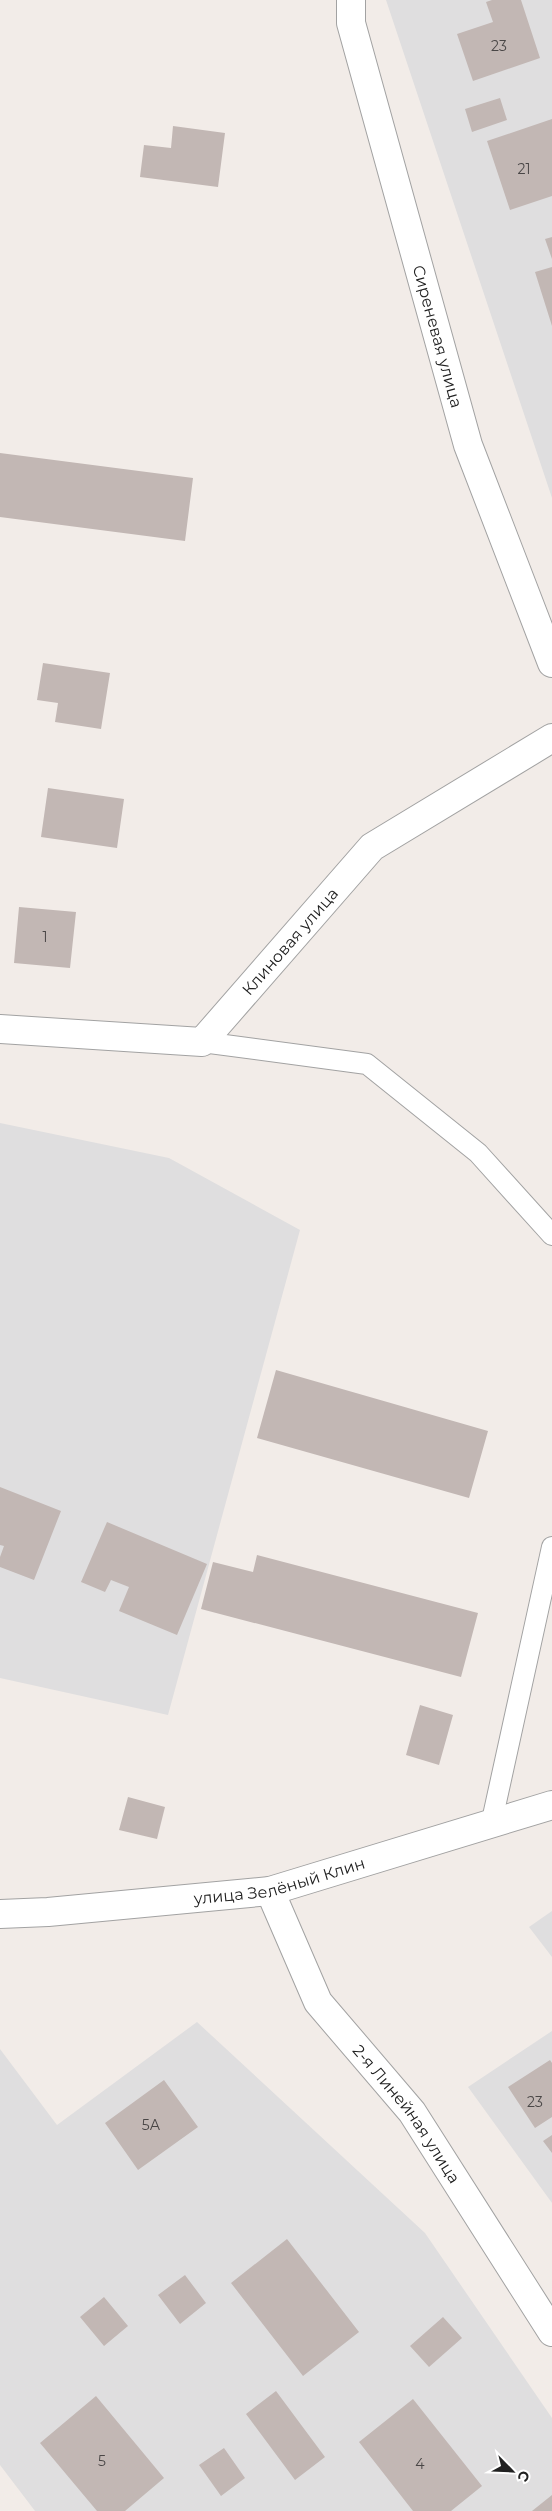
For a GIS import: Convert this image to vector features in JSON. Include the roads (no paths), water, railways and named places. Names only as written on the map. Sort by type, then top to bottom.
[{"type":"street","name":"Сиреневая улица","points":[[351,0],[351,23],[468,445],[552,664]]},
{"type":"street","name":"Клиновая улица","points":[[202,1042],[372,847],[552,738]]},
{"type":"street","points":[[0,1029],[202,1042]]},
{"type":"street","name":"улица Зелёный Клин","points":[[0,1914],[48,1912],[270,1891],[552,1805]]},
{"type":"street","name":"2-я Линейная улица","points":[[270,1891],[318,2002],[412,2112],[552,2332]]},
{"type":"lane","points":[[202,1042],[366,1064],[478,1153],[552,1235]]},
{"type":"lane","points":[[491,1825],[552,1547]]}]
